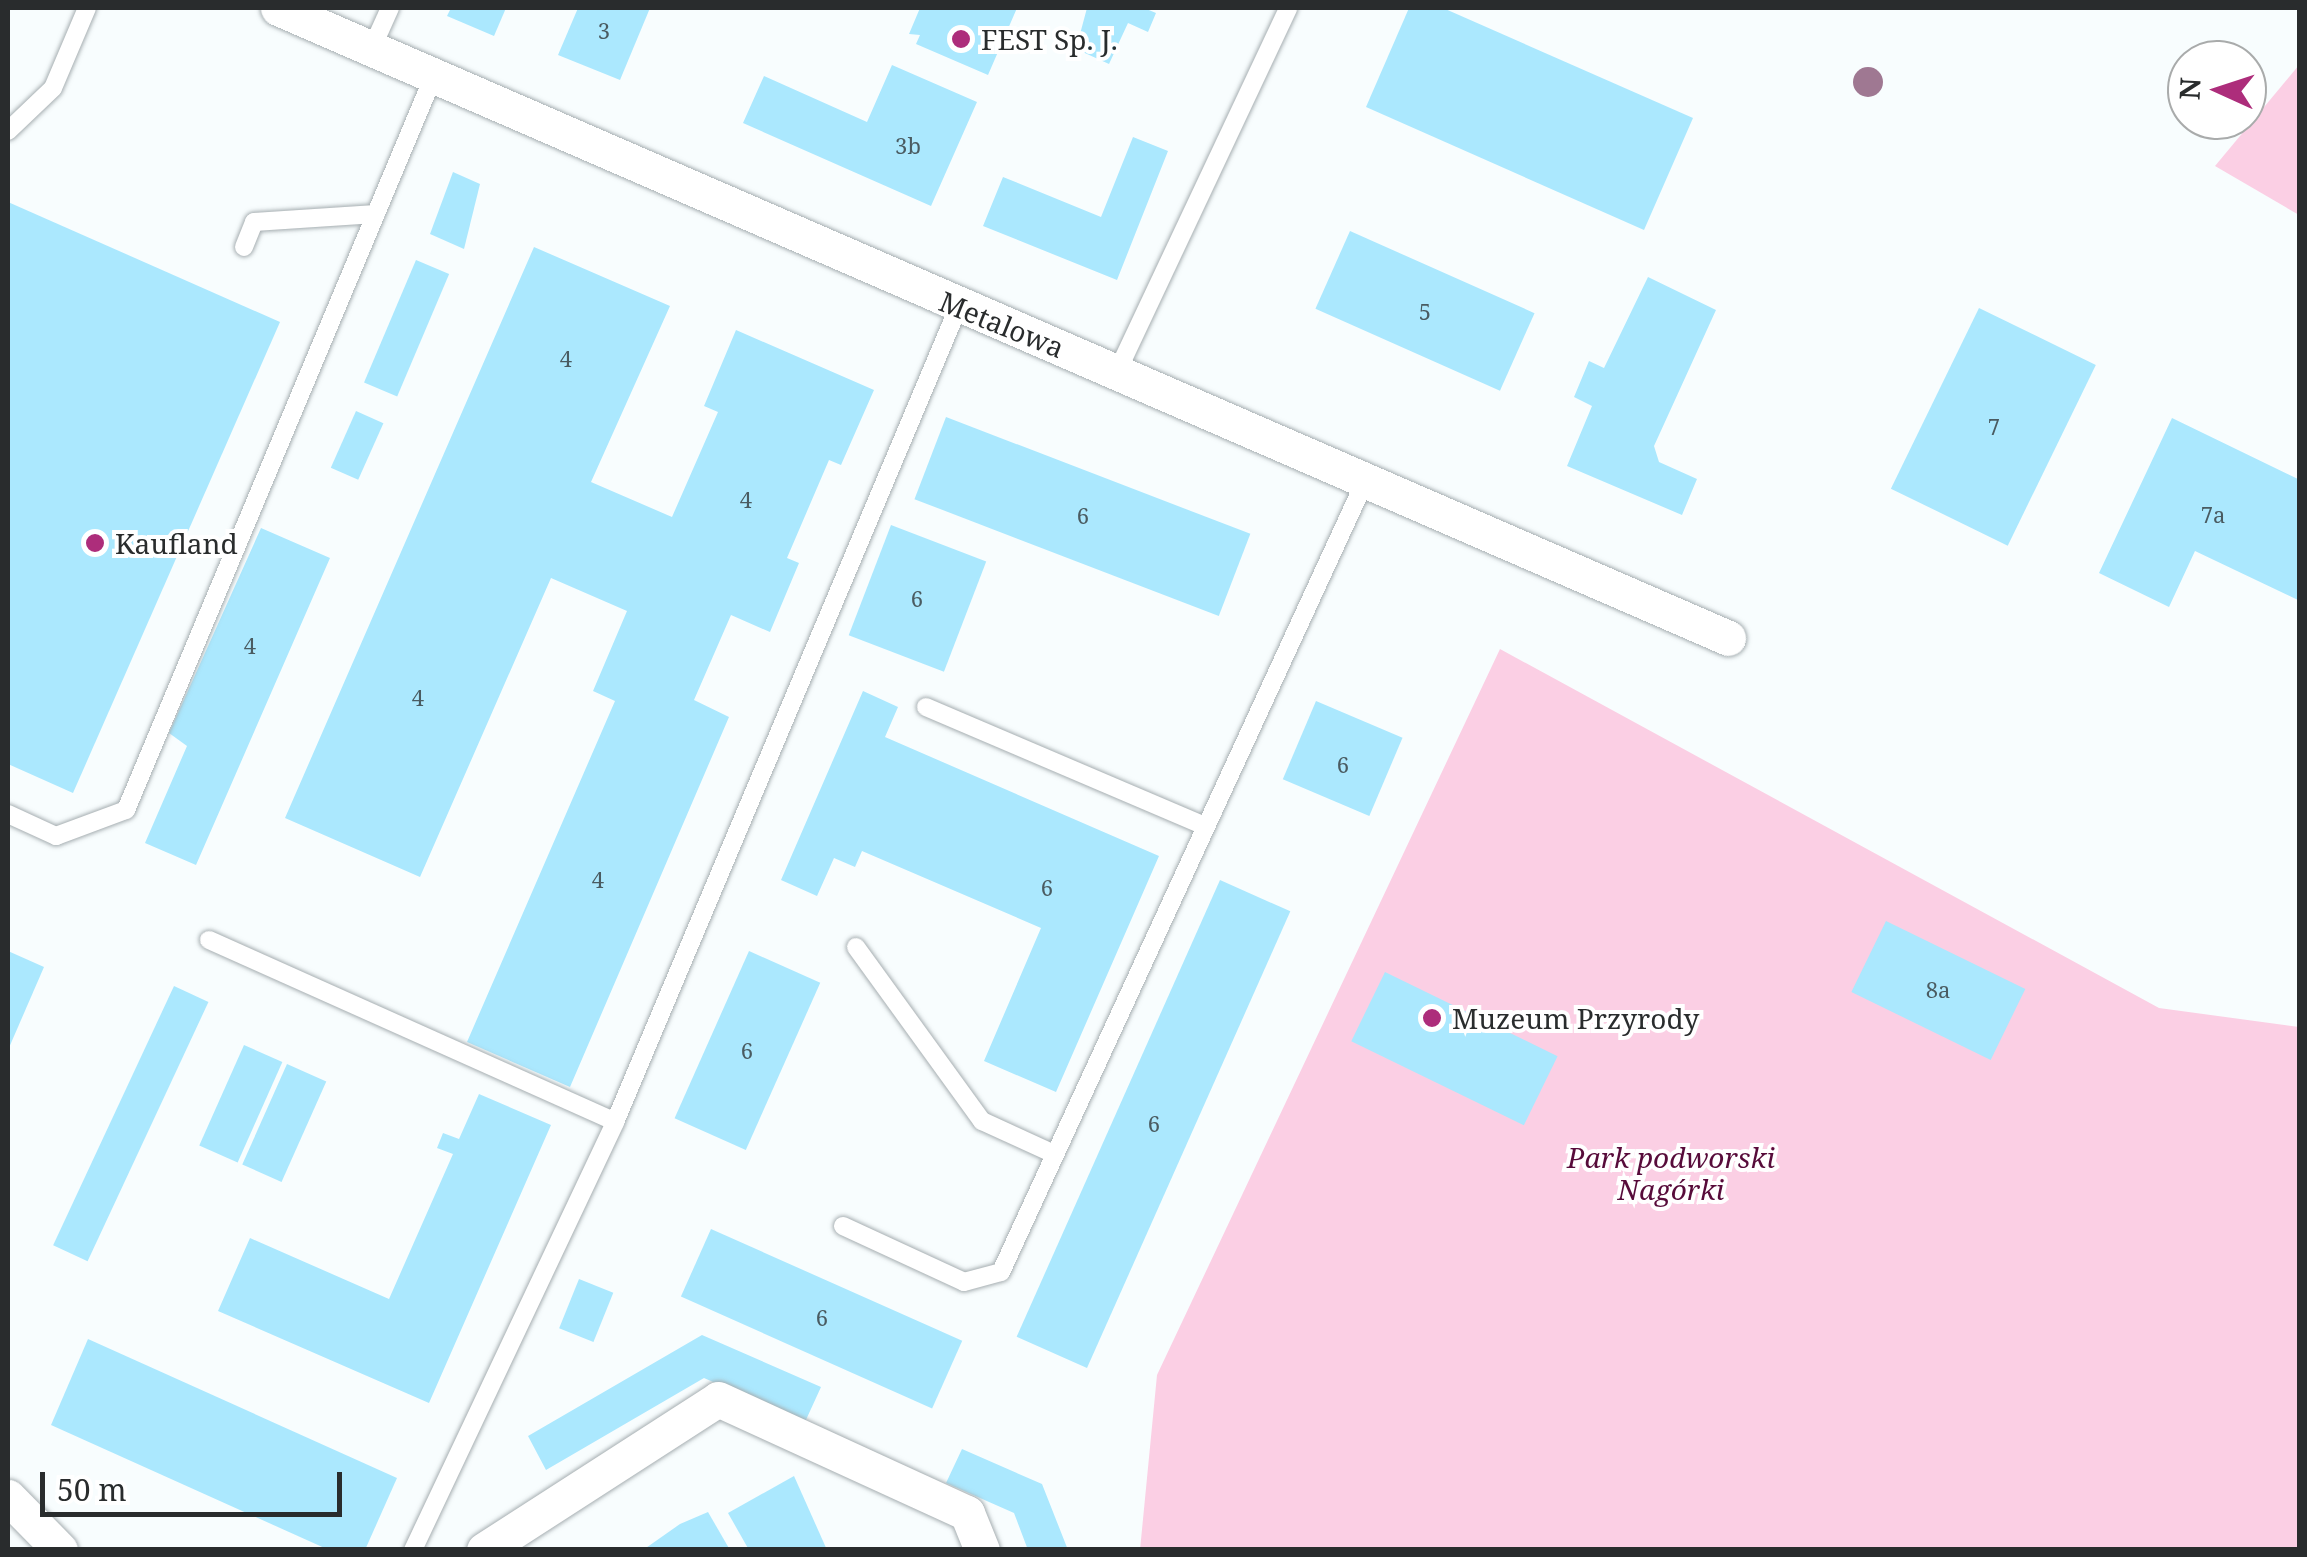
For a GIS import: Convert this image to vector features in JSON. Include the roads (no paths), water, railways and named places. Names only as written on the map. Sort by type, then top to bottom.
[{"type":"street","name":"Metalowa","points":[[278,8],[958,308],[1118,370],[1728,638]]},
{"type":"street","points":[[484,1550],[718,1399],[967,1513],[982,1550]]},
{"type":"street","points":[[8,1497],[60,1550]]},
{"type":"lane","points":[[8,131],[53,88],[86,8]]},
{"type":"lane","points":[[372,48],[390,8]]},
{"type":"lane","points":[[1118,370],[1288,8]]},
{"type":"lane","points":[[8,814],[56,836],[126,810],[434,75]]},
{"type":"lane","points":[[244,247],[254,222],[376,214]]},
{"type":"lane","points":[[413,1550],[615,1122],[958,308]]},
{"type":"lane","points":[[843,1226],[964,1282],[1001,1272],[1200,824],[1367,477]]},
{"type":"lane","points":[[926,707],[1200,824]]},
{"type":"lane","points":[[209,940],[615,1122]]},
{"type":"lane","points":[[856,946],[982,1121],[1054,1154]]},
{"type":"place","name":"FEST Sp. J.","points":[[961,39]]},
{"type":"place","name":"Kaufland","points":[[95,543]]},
{"type":"place","name":"Muzeum Przyrody","points":[[1432,1018]]},
{"type":"park label","name":"Park podworski Nagórki","points":[[1671,1173]]}]
